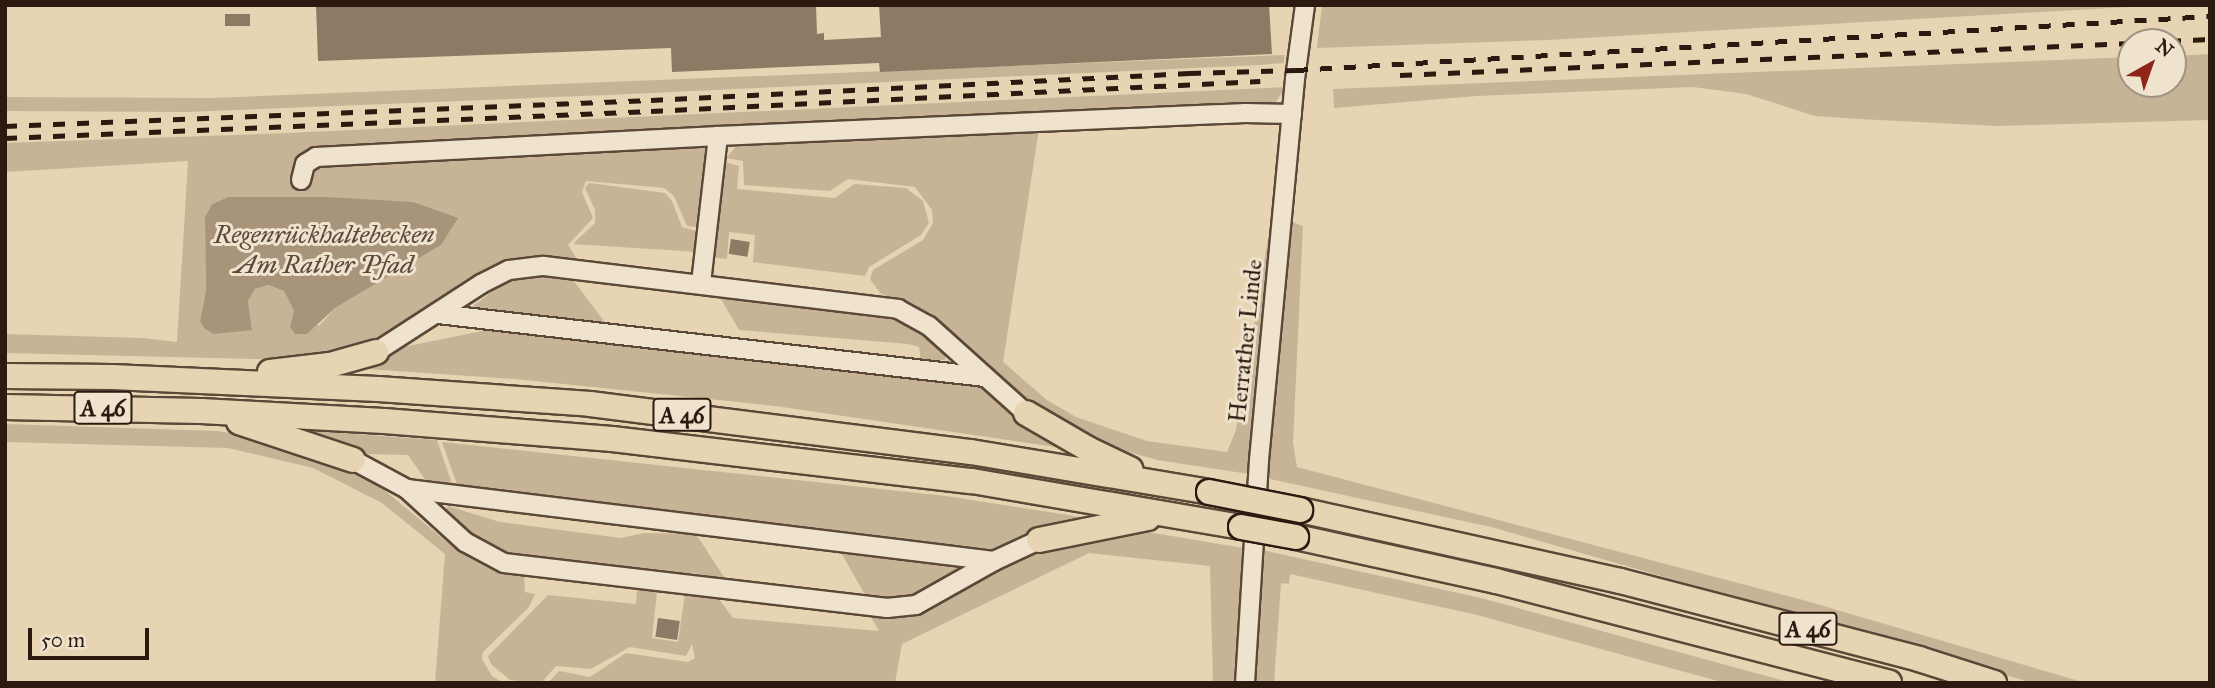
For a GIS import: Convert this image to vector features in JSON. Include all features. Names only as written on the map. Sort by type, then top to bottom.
[{"type":"highway","points":[[197,381],[330,365],[376,352]]},
{"type":"highway","name":"A 46","points":[[5,376],[197,381],[590,404],[971,452],[1300,510],[1620,581],[1919,659],[1994,683]]},
{"type":"highway","name":"A 46","points":[[5,407],[201,411],[384,421],[611,439],[972,481],[1296,537],[1496,581],[1889,683]]},
{"type":"highway","points":[[201,411],[353,460]]},
{"type":"highway","points":[[1026,413],[1088,449],[1163,484]]},
{"type":"highway","points":[[1039,540],[1167,514]]},
{"type":"street","name":"Herrather Linde","points":[[1245,683],[1259,460],[1292,114],[1306,5]]},
{"type":"street","points":[[301,180],[305,164],[316,157],[718,136],[1245,113],[1292,114]]},
{"type":"street","points":[[701,283],[718,136]]},
{"type":"street","points":[[376,352],[481,284],[509,270],[544,266],[898,309],[929,326],[1026,413]]},
{"type":"street","points":[[438,314],[985,377]]},
{"type":"street","points":[[353,460],[407,489],[465,542],[504,563],[887,608],[916,605],[994,561],[1039,540]]},
{"type":"street","points":[[407,489],[994,561]]},
{"type":"shaded area","points":[[1322,5],[2163,5],[1548,40],[1317,48]]},
{"type":"shaded area","points":[[2210,54],[2210,120],[1997,126],[1859,119],[1815,116],[1746,94],[1693,87],[1477,96],[1334,108],[1333,89],[2117,58],[2117,98],[2187,98],[2187,55]]},
{"type":"shaded area","points":[[1284,55],[1284,63],[1259,65],[607,95],[188,112],[5,111],[5,97],[210,98]]},
{"type":"shaded area","points":[[1286,87],[1275,103],[1227,103],[1227,108],[715,133],[705,228],[687,226],[674,196],[664,188],[586,181],[582,192],[593,218],[568,245],[579,262],[524,259],[495,266],[382,339],[356,350],[292,360],[5,353],[5,334],[143,338],[177,342],[188,161],[5,172],[5,143],[288,133]],"holes":[[[228,197],[326,197],[441,245],[335,308],[319,326],[294,311],[284,291],[267,285],[255,289],[248,301],[252,329],[200,321],[206,291],[205,217],[212,204]]]},
{"type":"shaded area","points":[[1039,129],[1003,362],[1047,400],[1076,417],[1147,441],[1227,452],[1236,430],[1271,221],[1274,220],[1249,474],[1157,460],[1098,443],[1030,407],[988,373],[945,327],[924,312],[880,293],[870,279],[873,270],[923,240],[933,223],[932,210],[915,187],[848,179],[830,191],[744,185],[743,161],[726,158],[740,142]]},
{"type":"shaded area","points":[[723,161],[739,166],[737,189],[835,198],[854,184],[906,188],[923,201],[929,223],[921,235],[869,267],[865,276],[753,262],[755,235],[729,232],[727,259],[711,257]]},
{"type":"shaded area","points":[[589,183],[665,193],[672,201],[682,227],[704,233],[698,252],[573,244],[595,223],[595,210],[585,188]]},
{"type":"shaded area","points":[[1290,221],[1303,226],[1293,443],[1297,467],[1803,600],[2086,683],[2033,683],[1491,527],[1265,478]]},
{"type":"shaded area","points":[[543,273],[570,276],[607,325],[475,309],[473,306],[498,287],[518,278]]},
{"type":"shaded area","points":[[717,292],[888,312],[912,322],[946,350],[945,360],[921,361],[919,347],[908,344],[739,330]]},
{"type":"shaded area","points":[[497,328],[977,384],[1034,429],[1070,449],[775,406],[515,379],[352,368],[403,347]]},
{"type":"shaded area","points":[[5,424],[217,431],[257,437],[342,467],[378,485],[458,551],[499,570],[524,575],[525,592],[535,594],[529,607],[483,652],[482,659],[492,676],[503,683],[435,683],[445,554],[382,503],[313,468],[228,448],[5,442]]},
{"type":"shaded area","points":[[312,431],[437,440],[454,490],[429,485],[408,455],[364,454],[308,433]]},
{"type":"shaded area","points":[[442,442],[946,496],[1087,518],[989,552],[460,493]]},
{"type":"shaded area","points":[[448,506],[500,522],[621,538],[644,533],[696,534],[726,580],[694,573],[658,573],[513,557],[481,544],[444,513]]},
{"type":"shaded area","points":[[1142,531],[1243,548],[1234,683],[1213,683],[1210,566],[1089,553],[902,644],[895,683],[548,683],[559,671],[590,677],[626,653],[688,662],[695,658],[692,644],[686,656],[630,647],[591,669],[556,666],[541,683],[510,680],[491,664],[488,656],[548,595],[636,604],[637,590],[657,592],[652,638],[678,642],[685,593],[719,599],[733,618],[879,631],[871,617],[918,615],[1039,548]]},
{"type":"shaded area","points":[[1258,549],[1481,598],[1792,683],[1725,683],[1477,615],[1290,574],[1289,584],[1281,583],[1274,683],[1250,683]]},
{"type":"shaded area","points":[[840,551],[966,568],[917,596],[867,598]]},
{"type":"water","name":"Regenrückhaltebecken Am Rather Pfad","points":[[228,197],[326,197],[413,202],[458,218],[441,245],[335,308],[307,334],[295,334],[290,327],[294,311],[284,291],[268,285],[255,289],[248,301],[252,330],[214,334],[205,329],[200,321],[206,291],[205,217],[212,204]]},
{"type":"building","points":[[316,5],[816,5],[817,34],[824,33],[824,40],[881,37],[879,5],[1269,5],[1272,54],[880,72],[879,63],[672,72],[671,48],[318,61]]},
{"type":"building","points":[[225,14],[250,14],[250,26],[225,26]]},
{"type":"building","points":[[731,239],[750,242],[747,257],[729,254]]},
{"type":"building","points":[[658,618],[680,621],[677,640],[655,637]]},
{"type":"railway","points":[[5,126],[1296,70],[2210,16]]},
{"type":"railway","points":[[2187,40],[2210,39]]},
{"type":"railway","points":[[1400,75],[2117,44]]},
{"type":"railway","points":[[5,138],[651,111],[1260,81]]}]
